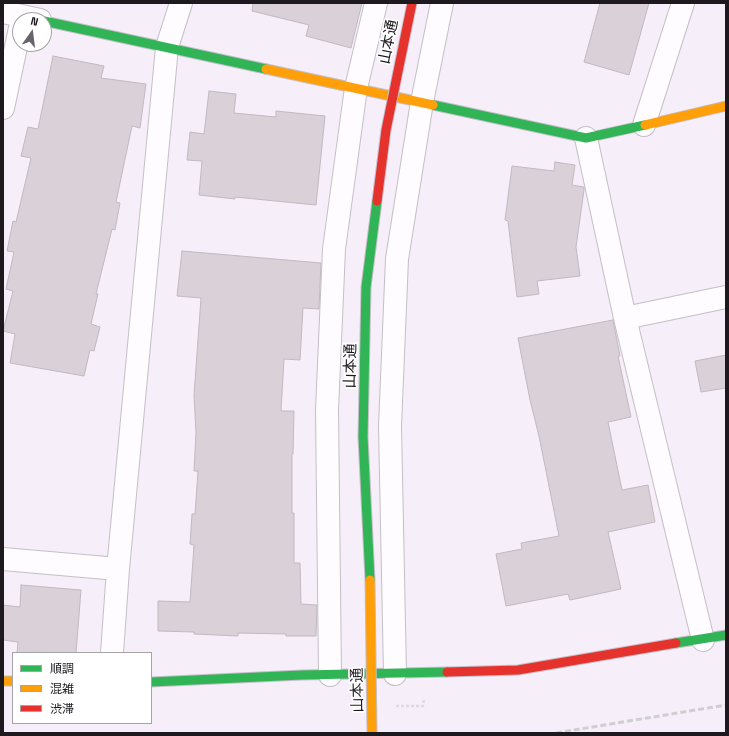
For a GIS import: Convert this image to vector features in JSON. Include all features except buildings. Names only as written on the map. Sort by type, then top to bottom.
[{"type":"street","points":[[112,652],[118,569],[167,47],[181,3]]},
{"type":"street","points":[[330,675],[327,410],[334,249],[356,88],[376,3]]},
{"type":"street","name":"山本通","points":[[372,733],[370,591],[363,437],[366,287],[386,130],[412,3]]},
{"type":"street","points":[[395,674],[390,426],[397,259],[422,102],[442,3]]},
{"type":"street","points":[[644,125],[684,3]]},
{"type":"street","points":[[52,23],[586,138],[726,106]]},
{"type":"street","points":[[3,108],[15,52]]},
{"type":"street","points":[[586,138],[625,318],[703,640]]},
{"type":"street","points":[[625,318],[726,297]]},
{"type":"street","points":[[3,559],[118,569]]},
{"type":"street","points":[[152,682],[518,670],[726,635]]},
{"type":"railway","points":[[556,733],[726,705]]},
{"type":"traffic: fast","points":[[52,23],[266,69]]},
{"type":"traffic: fast","points":[[433,105],[586,138],[645,125]]},
{"type":"traffic: fast","points":[[370,580],[363,437],[366,287],[377,201]]},
{"type":"traffic: fast","points":[[676,643],[726,635]]},
{"type":"traffic: fast","points":[[152,682],[302,675],[447,672]]},
{"type":"traffic: slow","points":[[266,69],[433,105]]},
{"type":"traffic: slow","points":[[645,125],[726,106]]},
{"type":"traffic: slow","points":[[370,580],[372,733]]},
{"type":"traffic: slow","points":[[3,681],[12,681]]},
{"type":"traffic: jam","points":[[377,201],[386,130],[412,3]]},
{"type":"traffic: jam","points":[[447,672],[518,670],[676,643]]}]
